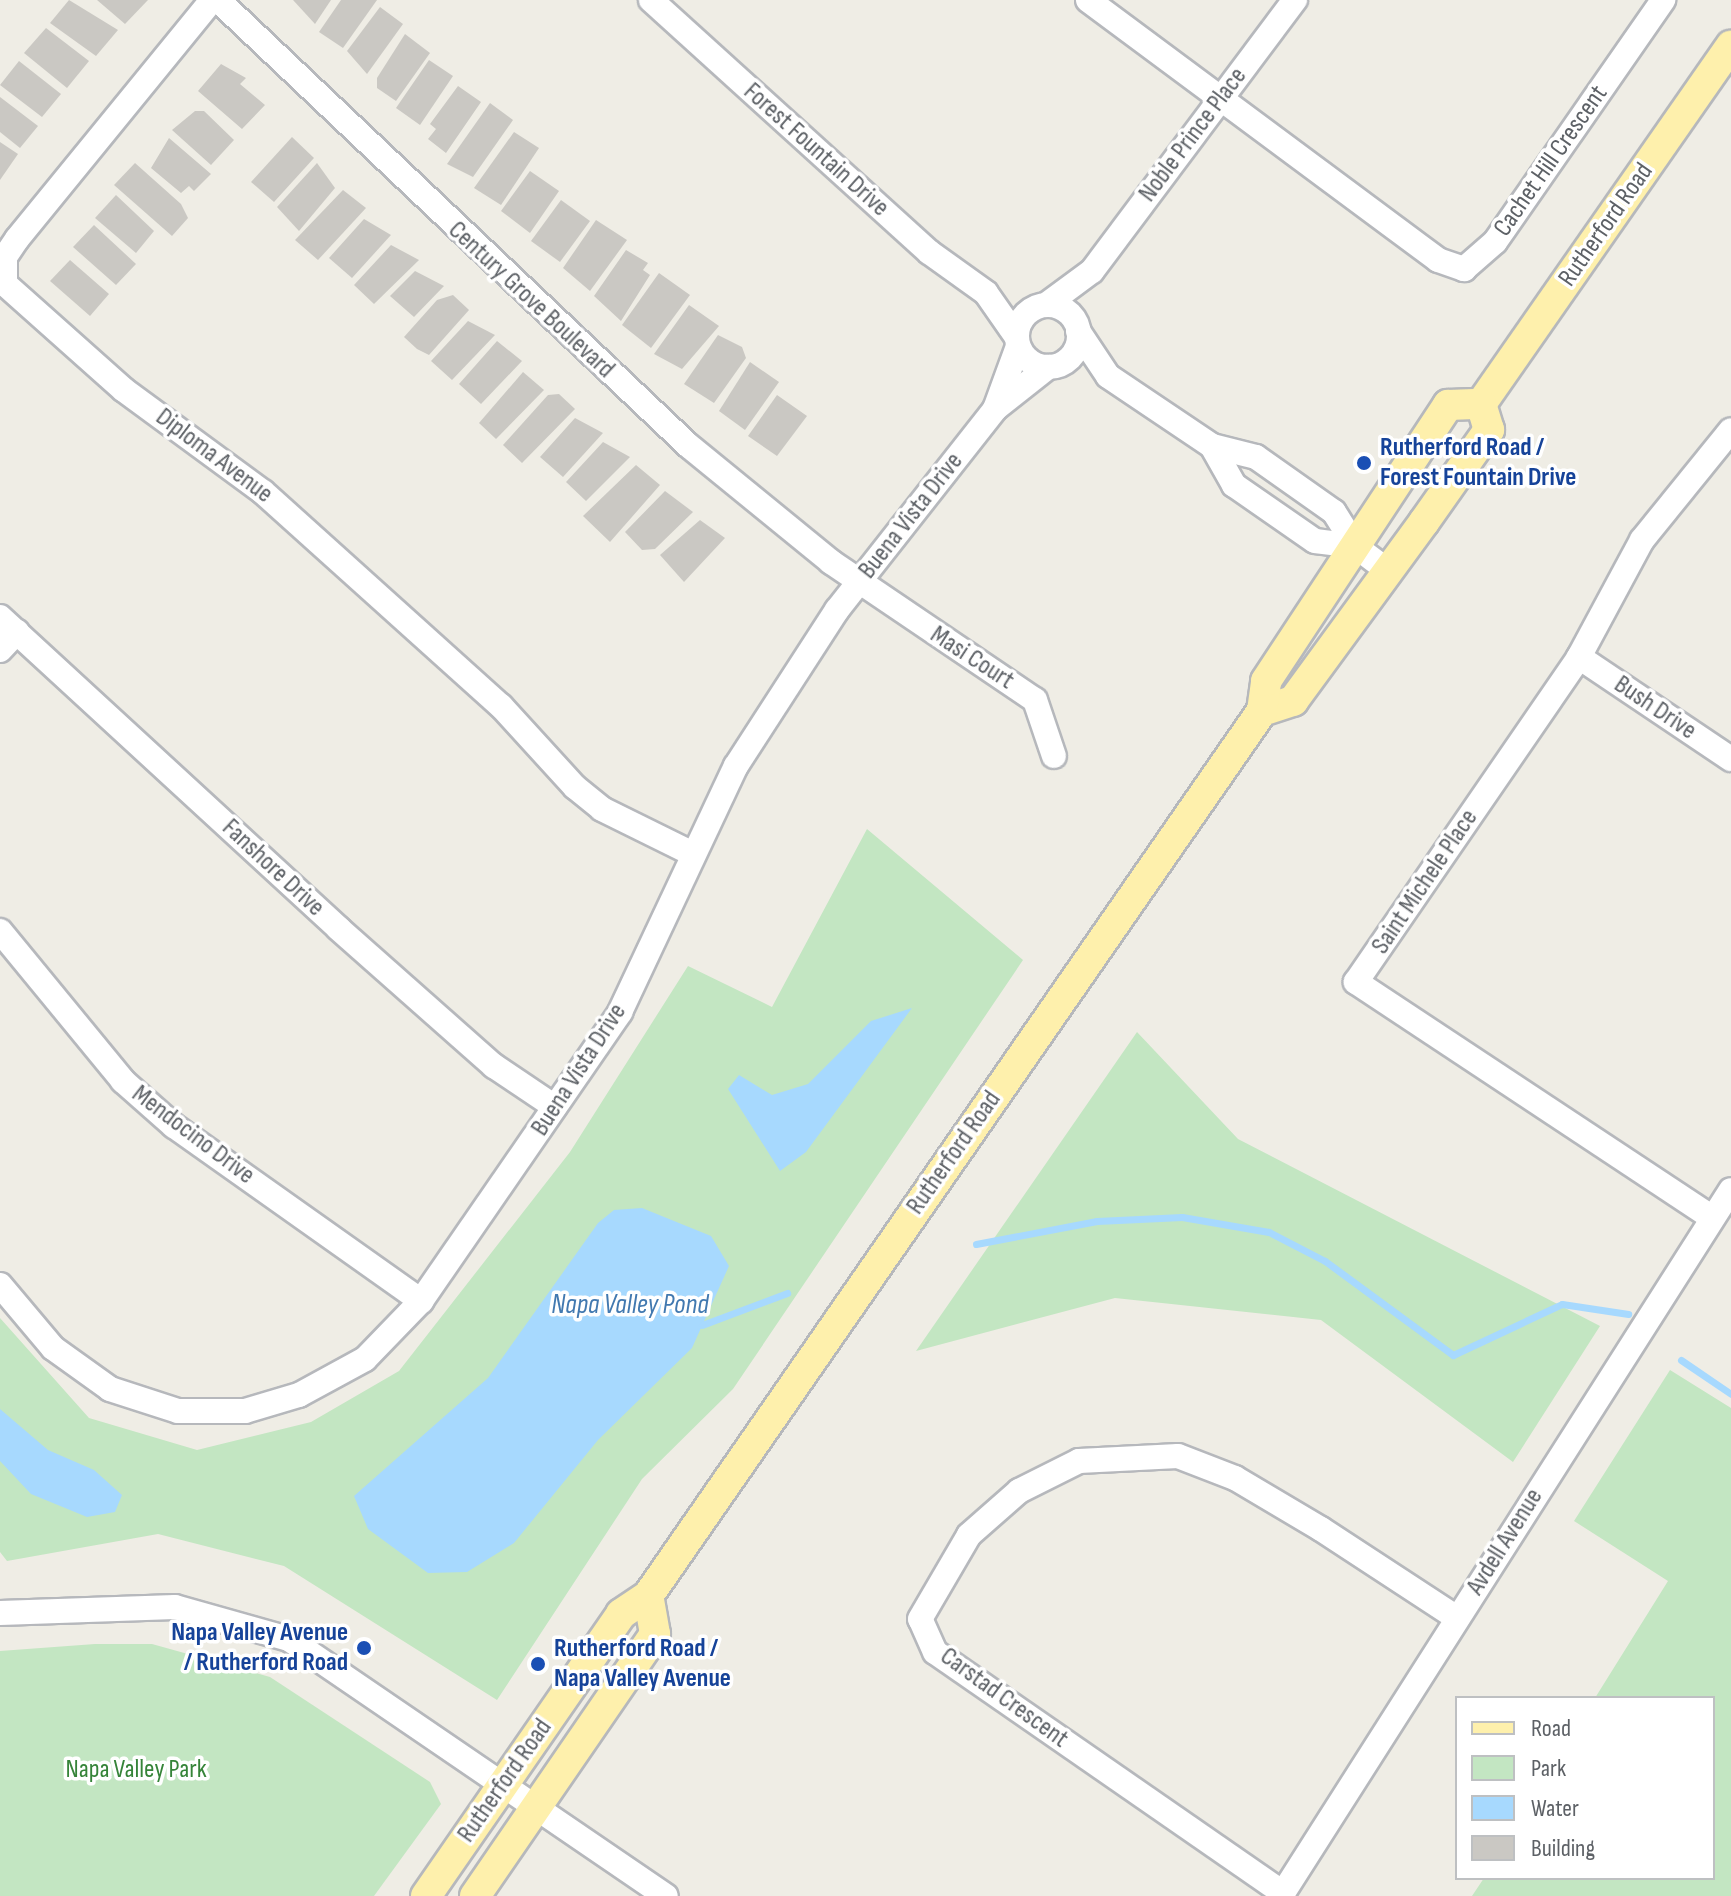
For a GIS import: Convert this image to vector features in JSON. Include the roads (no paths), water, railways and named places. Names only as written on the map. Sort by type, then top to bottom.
[{"type":"main road","name":"Rutherford Road","points":[[426,1896],[621,1614],[648,1596],[1262,711],[1266,681],[1448,405],[1481,404],[1731,46]]},
{"type":"main road","points":[[1262,711],[1293,701],[1489,430],[1481,404]]},
{"type":"main road","name":"Rutherford Road","points":[[475,1896],[655,1634],[648,1596]]},
{"type":"street","name":"Diploma Avenue","points":[[212,0],[17,239],[5,257],[5,284],[124,390],[263,492],[501,706],[575,787],[602,809],[693,854]]},
{"type":"street","name":"Century Grove Boulevard","points":[[218,0],[538,310],[689,446],[859,582]]},
{"type":"street","name":"Forest Fountain Drive","points":[[651,0],[929,252],[986,293],[1017,341]]},
{"type":"street","points":[[1088,0],[1221,101]]},
{"type":"street","name":"Noble Prince Place","points":[[1044,305],[1092,271],[1295,0]]},
{"type":"street","name":"Cachet Hill Crescent","points":[[1221,101],[1438,260],[1464,269],[1495,242],[1663,0]]},
{"type":"street","name":"Noble Prince Place","points":[[1078,329],[1092,271]]},
{"type":"street","name":"Forest Fountain Drive","points":[[986,293],[1044,305]]},
{"type":"street","points":[[1108,376],[1031,363],[1017,341],[1022,319],[1044,305],[1068,312],[1108,376],[1212,446],[1269,466],[1334,512],[1355,546],[1387,570]]},
{"type":"street","points":[[1050,367],[1074,353],[1078,329]]},
{"type":"street","name":"Buena Vista Drive","points":[[995,409],[1017,341]]},
{"type":"street","name":"Buena Vista Drive","points":[[0,1285],[53,1348],[110,1389],[178,1411],[245,1411],[299,1395],[365,1359],[421,1301],[620,1012],[736,766],[859,582],[995,409],[1050,367]]},
{"type":"street","name":"Saint Michele Place","points":[[1711,1217],[1356,982],[1579,657],[1642,540],[1731,430]]},
{"type":"street","points":[[1212,446],[1234,485],[1315,541],[1355,546]]},
{"type":"street","name":"Masi Court","points":[[859,582],[1035,700],[1054,756]]},
{"type":"street","name":"Fanshore Drive","points":[[6,633],[494,1066],[555,1107]]},
{"type":"street","name":"Bush Drive","points":[[1579,657],[1731,759]]},
{"type":"street","name":"Mendocino Drive","points":[[0,931],[123,1081],[174,1126],[421,1301]]},
{"type":"street","name":"Avdell Avenue","points":[[1282,1894],[1731,1190]]},
{"type":"street","name":"Carstad Crescent","points":[[1282,1894],[935,1652],[920,1619],[969,1535],[1019,1491],[1079,1461],[1178,1456],[1235,1478],[1321,1529],[1457,1618]]},
{"type":"street","points":[[0,1613],[134,1604],[242,1622],[343,1671],[666,1896]]},
{"type":"water","points":[[912,1008],[806,1152],[780,1171],[728,1089],[739,1075],[772,1095],[808,1084],[871,1021]]},
{"type":"water","name":"Napa Valley Pond","points":[[642,1208],[711,1236],[729,1266],[692,1348],[598,1440],[514,1543],[467,1572],[428,1573],[368,1529],[354,1496],[488,1378],[598,1223],[614,1210]]},
{"type":"water","points":[[0,1409],[48,1450],[94,1470],[122,1495],[115,1512],[87,1517],[31,1494],[0,1461]]},
{"type":"waterway","points":[[976,1244],[1097,1221],[1182,1217],[1269,1232],[1325,1261],[1453,1355],[1562,1304],[1628,1314]]},
{"type":"waterway","points":[[702,1325],[787,1293]]},
{"type":"waterway","points":[[1681,1360],[1731,1394]]},
{"type":"place","name":"Rutherford Road / Forest Fountain Drive","points":[[1364,463]]},
{"type":"place","name":"Napa Valley Avenue / Rutherford Road","points":[[364,1648]]},
{"type":"place","name":"Rutherford Road / Napa Valley Avenue","points":[[538,1664]]},
{"type":"park label","name":"Napa Valley Park","points":[[136,1770]]}]
